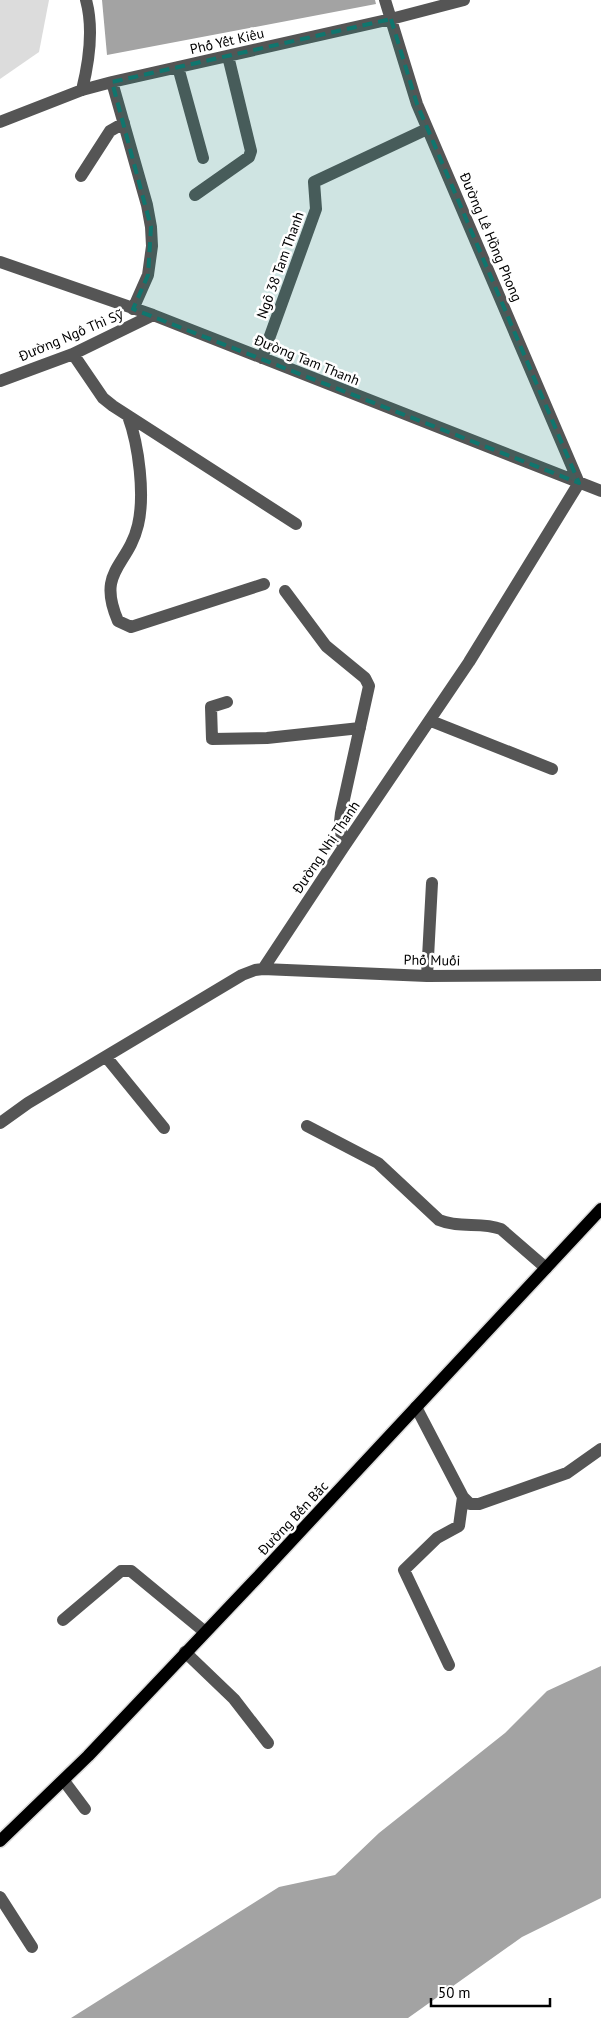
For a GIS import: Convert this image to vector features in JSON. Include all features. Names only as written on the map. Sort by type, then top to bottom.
[{"type":"main road","name":"Đường Bến Bắc","points":[[0,1841],[64,1781],[601,1209]]},
{"type":"street","points":[[82,90],[88,68],[90,35],[86,0]]},
{"type":"street","name":"Đường Lê Hồng Phong","points":[[385,0],[417,104],[579,483]]},
{"type":"street","name":"Phố Yết Kiêu","points":[[0,122],[82,90],[112,82],[391,20],[464,0]]},
{"type":"street","points":[[195,195],[249,157],[251,151],[228,56]]},
{"type":"street","points":[[178,67],[203,158]]},
{"type":"street","points":[[112,82],[147,205],[152,246],[148,275],[133,309]]},
{"type":"street","points":[[81,176],[110,131],[124,122]]},
{"type":"street","name":"Ngõ 38 Tam Thanh","points":[[262,358],[316,209],[314,182],[428,129]]},
{"type":"street","name":"Đường Tam Thanh","points":[[0,262],[153,315],[601,491]]},
{"type":"street","name":"Đường Ngô Thì Sỹ","points":[[0,381],[73,354],[153,315]]},
{"type":"street","points":[[73,354],[103,398],[296,524]]},
{"type":"street","points":[[128,416],[136,437],[141,506],[133,538],[115,568],[111,581],[109,596],[118,620],[132,627],[264,584]]},
{"type":"street","name":"Đường Nhị Thanh","points":[[263,970],[342,848],[470,662],[579,483]]},
{"type":"street","points":[[285,591],[332,653],[365,678],[369,686],[341,812],[342,848]]},
{"type":"street","points":[[227,702],[212,707],[212,739],[267,738],[360,728]]},
{"type":"street","points":[[431,721],[552,769]]},
{"type":"street","points":[[427,976],[432,883]]},
{"type":"street","points":[[0,1124],[28,1103],[107,1058],[242,975],[255,970],[263,970]]},
{"type":"street","name":"Phố Muối","points":[[263,970],[427,976],[601,975]]},
{"type":"street","points":[[107,1058],[164,1128]]},
{"type":"street","points":[[307,1126],[378,1163],[439,1220],[461,1226],[493,1226],[501,1229],[546,1268]]},
{"type":"street","points":[[416,1407],[463,1497],[470,1504],[487,1501],[567,1473],[601,1449]]},
{"type":"street","points":[[449,1665],[404,1570],[437,1538],[459,1526],[463,1497]]},
{"type":"street","points":[[63,1620],[121,1571],[126,1570],[131,1571],[205,1632]]},
{"type":"street","points":[[186,1652],[234,1699],[268,1743]]},
{"type":"street","points":[[64,1781],[85,1809]]},
{"type":"street","points":[[0,1897],[32,1947]]},
{"type":"highlighted area","points":[[391,19],[417,104],[579,483],[133,309],[148,275],[151,227],[112,82]]},
{"type":"shaded area","points":[[0,0],[49,0],[39,52],[0,79]]},
{"type":"shaded area","points":[[102,0],[375,0],[376,4],[107,55]]},
{"type":"shaded area","points":[[601,1666],[601,1898],[522,1937],[408,2018],[71,2018],[279,1887],[335,1875],[379,1833],[505,1733],[547,1691]]}]
